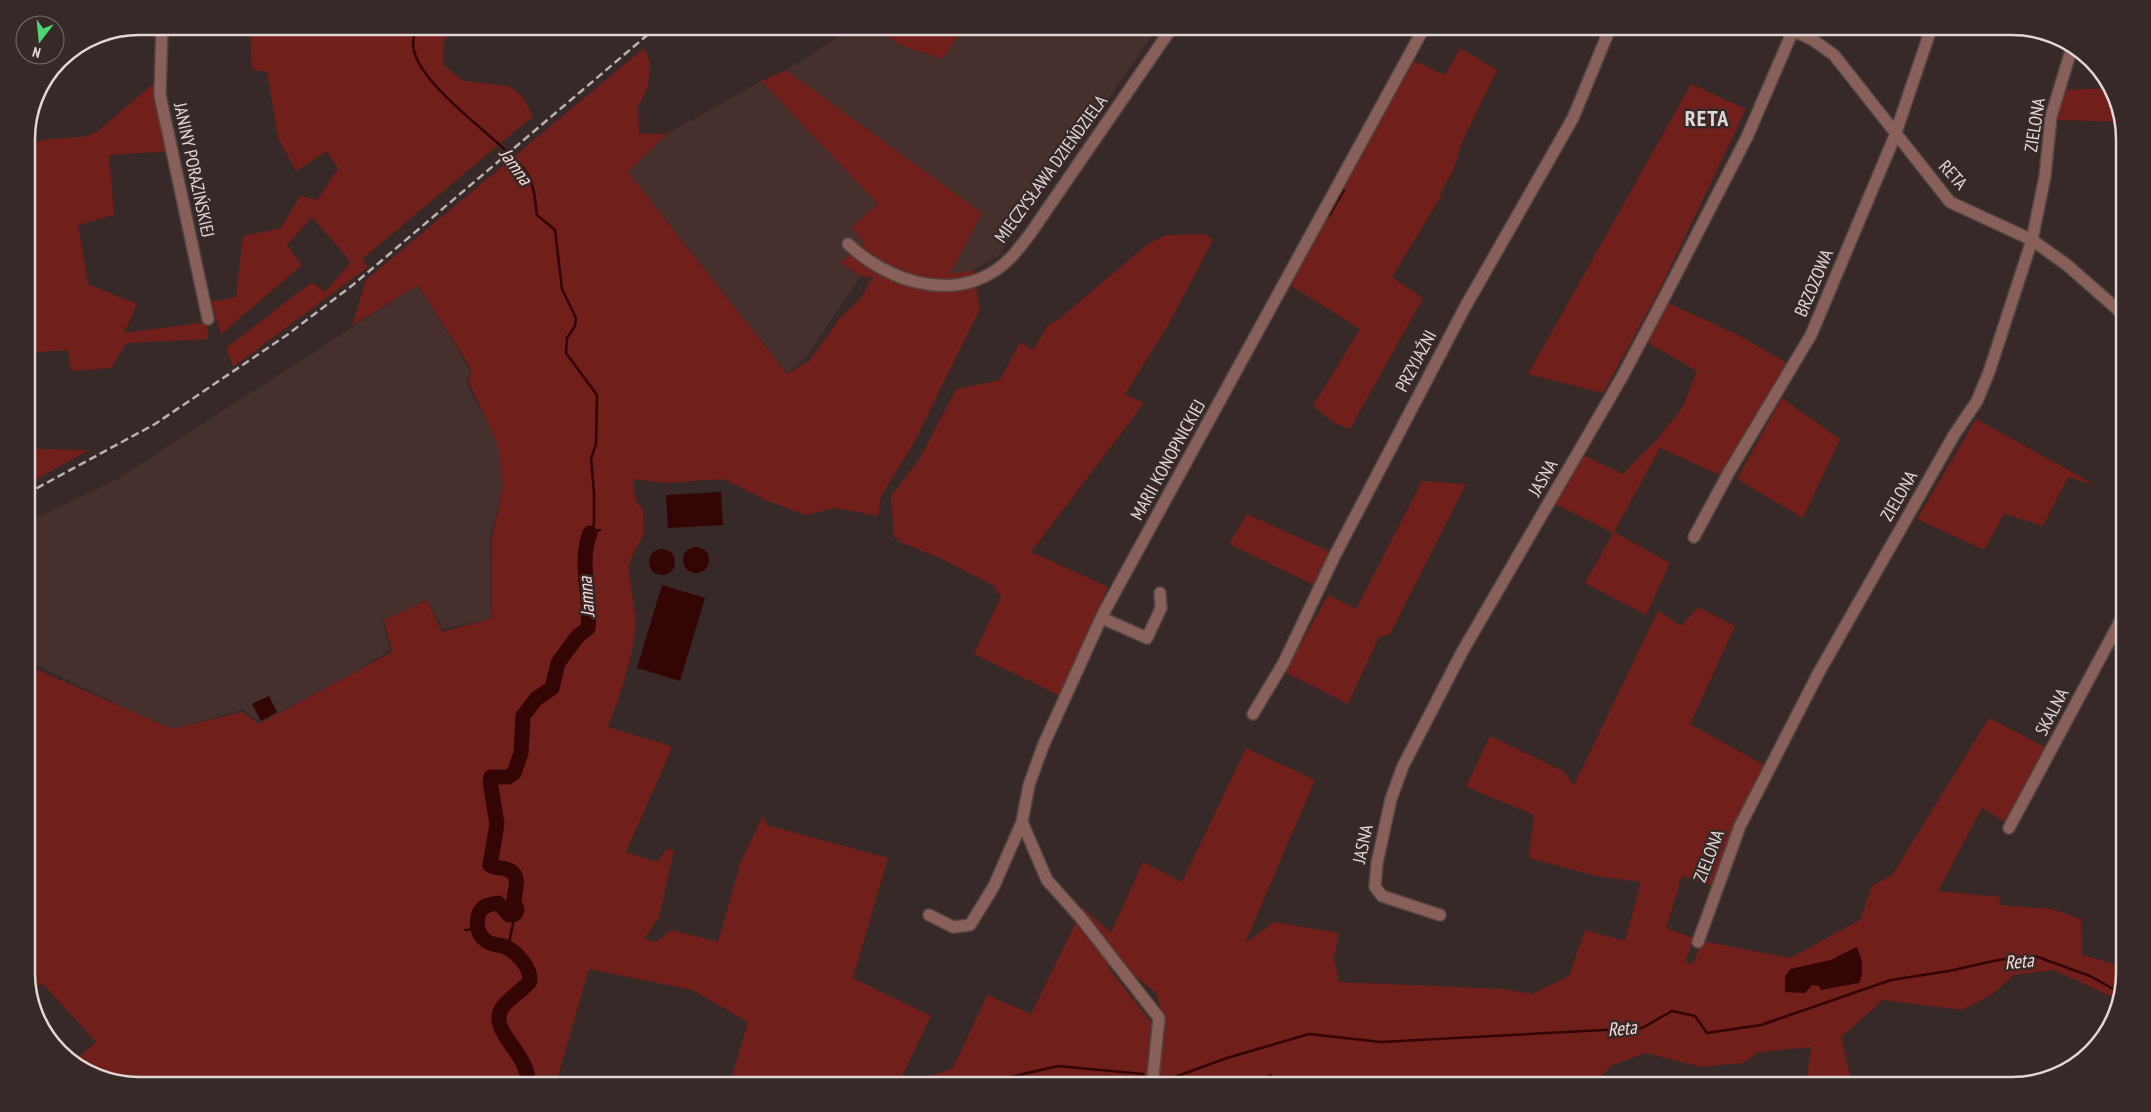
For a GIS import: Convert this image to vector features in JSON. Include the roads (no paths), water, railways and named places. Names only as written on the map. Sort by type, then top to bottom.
[{"type":"street","name":"JANINY PORAZIŃSKIEJ","points":[[162,35],[160,95],[208,319]]},
{"type":"street","name":"MIECZYSŁAWA DZIEŃDZIELA","points":[[848,244],[860,255],[888,272],[908,281],[929,285],[953,285],[977,280],[996,270],[1016,252],[1025,240],[1167,35]]},
{"type":"street","name":"MARII KONOPNICKIEJ","points":[[929,915],[953,927],[970,925],[994,886],[1022,822],[1029,785],[1042,746],[1102,618],[1420,35]]},
{"type":"street","name":"PRZYJAŹNI","points":[[1253,714],[1284,662],[1335,555],[1464,309],[1573,118],[1607,35]]},
{"type":"street","name":"JASNA","points":[[1440,915],[1382,896],[1375,887],[1377,863],[1397,779],[1467,643],[1622,377],[1669,288],[1746,137],[1787,35]]},
{"type":"street","name":"RETA","points":[[1804,35],[1834,55],[1895,135],[1950,202],[2032,240],[2067,265],[2116,308]]},
{"type":"street","name":"BRZOZOWA","points":[[1694,537],[1729,472],[1811,335],[1895,135],[1929,35]]},
{"type":"street","name":"ZIELONA","points":[[1698,942],[1730,849],[1818,674],[1954,435],[1977,401],[1989,372],[2032,240],[2045,176],[2051,117],[2070,53]]},
{"type":"street","points":[[1102,618],[1147,638],[1161,608],[1160,594]]},
{"type":"street","name":"SKALNA","points":[[2009,828],[2116,629]]},
{"type":"street","points":[[1022,822],[1046,880],[1081,918],[1159,1018],[1153,1077]]},
{"type":"waterway","name":"Jamna","points":[[416,35],[413,43],[418,62],[432,82],[498,143],[528,175],[532,184],[537,215],[555,230],[562,289],[576,318],[575,326],[567,338],[566,353],[597,395],[596,444],[591,459],[594,524],[590,533]]},
{"type":"waterway","points":[[1329,216],[1344,190]]},
{"type":"waterway","name":"Jamna","points":[[590,533],[600,530]]},
{"type":"waterway","name":"Jamna","points":[[527,1077],[523,1063],[504,1035],[499,1017],[505,1004],[530,981],[530,976],[518,955],[508,948],[491,944],[485,940],[479,932],[477,922],[479,913],[488,905],[498,903],[509,915],[515,914],[517,910],[514,902],[516,883],[514,875],[511,871],[490,865],[497,824],[490,781],[491,777],[508,777],[514,773],[521,753],[523,716],[536,699],[552,688],[558,663],[577,637],[588,628],[585,556],[590,533]]},
{"type":"waterway","points":[[508,948],[515,914]]},
{"type":"waterway","points":[[465,930],[478,929]]},
{"type":"waterway","name":"Reta","points":[[1175,1077],[1227,1058],[1309,1034],[1381,1042],[1642,1028],[1672,1011],[1695,1016],[1707,1033],[1761,1025],[1891,980],[1949,971],[1998,960],[2035,956],[2090,976],[2114,990]]},
{"type":"waterway","name":"Reta","points":[[1010,1077],[1058,1066],[1143,1074]]},
{"type":"railway","points":[[35,489],[155,424],[287,335],[354,284],[647,35]]},
{"type":"district","name":"RETA","points":[[1707,118]]}]
